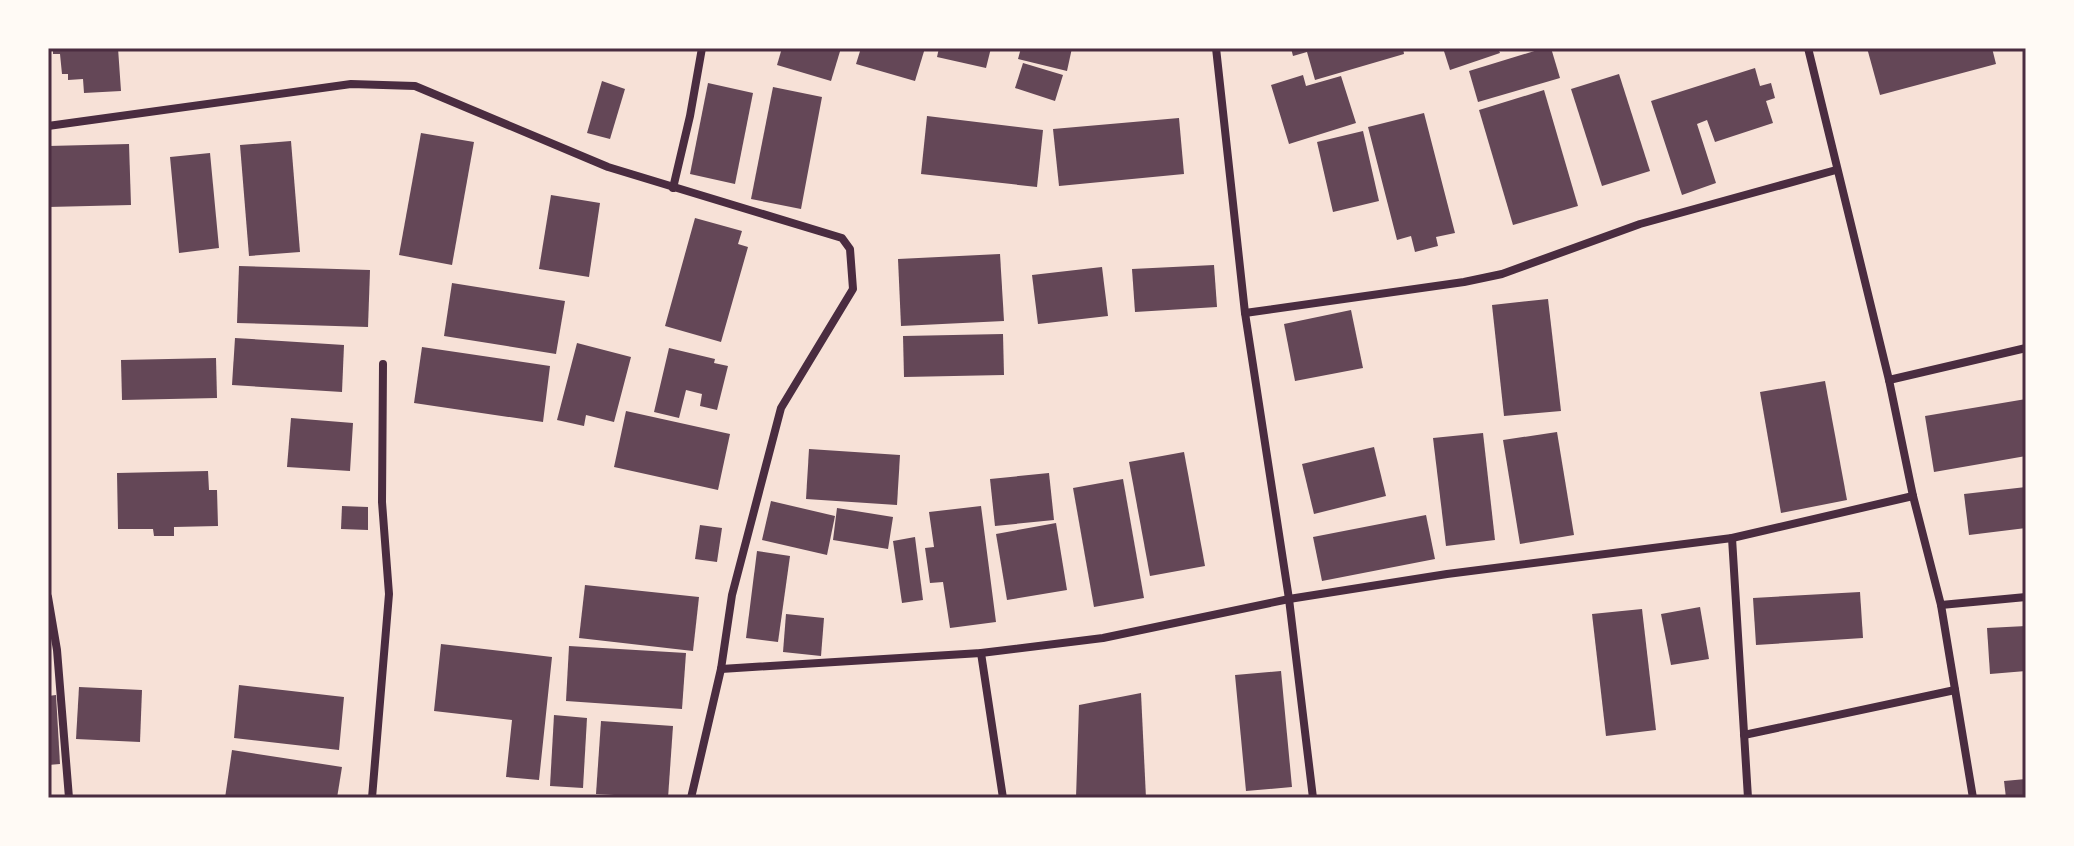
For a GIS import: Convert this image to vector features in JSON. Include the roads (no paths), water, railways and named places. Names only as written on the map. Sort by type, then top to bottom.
[{"type":"street","points":[[673,188],[702,48]]},
{"type":"street","points":[[1216,48],[1245,313],[1289,599],[1313,798]]},
{"type":"street","points":[[1808,48],[1941,605],[1973,798]]},
{"type":"street","points":[[48,126],[351,84],[415,86],[608,167],[842,238],[850,249],[853,289],[781,408],[732,595],[721,669],[691,798]]},
{"type":"street","points":[[1245,313],[1502,274],[1640,224],[1836,170]]},
{"type":"street","points":[[1889,380],[2026,348]]},
{"type":"street","points":[[372,798],[389,594],[382,502],[383,364]]},
{"type":"street","points":[[721,669],[981,653],[1103,638],[1289,599],[1447,574],[1732,538],[1913,496]]},
{"type":"street","points":[[1732,538],[1748,798]]},
{"type":"street","points":[[48,597],[69,798]]},
{"type":"street","points":[[1941,605],[2026,597]]},
{"type":"street","points":[[981,653],[1003,798]]},
{"type":"street","points":[[1744,735],[1955,690]]}]
